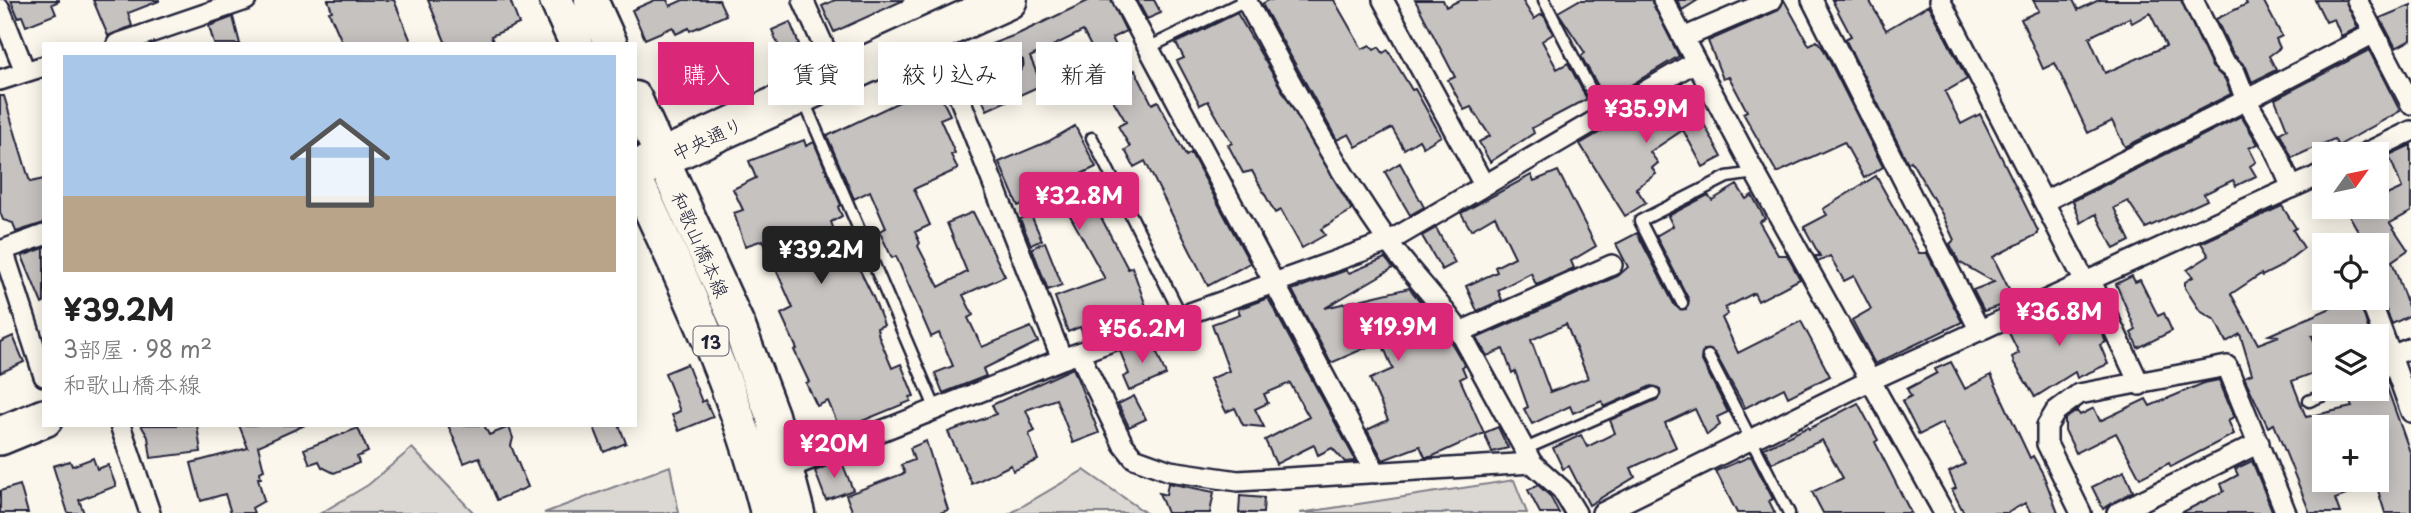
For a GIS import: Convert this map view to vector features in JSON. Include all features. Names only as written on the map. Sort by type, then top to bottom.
[{"type":"highway","name":"中央通り","points":[[864,66],[1008,0]]},
{"type":"highway","name":"中央通り","points":[[644,168],[778,105]]},
{"type":"highway","points":[[0,436],[42,419]]},
{"type":"main road","points":[[556,0],[575,42]]},
{"type":"main road","points":[[591,0],[610,42]]},
{"type":"main road","name":"和歌山橋本線","points":[[637,114],[644,168],[739,327],[772,415],[773,474],[767,513]]},
{"type":"main road","name":"和歌山橋本線","points":[[773,474],[798,513]]},
{"type":"street","points":[[123,42],[246,0]]},
{"type":"street","points":[[803,0],[822,42]]},
{"type":"street","points":[[1123,0],[1377,473]]},
{"type":"street","points":[[1246,0],[1313,123],[1388,242],[1441,304],[1460,332],[1529,456],[1562,490],[1576,513]]},
{"type":"street","points":[[1383,0],[1484,185]]},
{"type":"street","points":[[1663,0],[1755,173],[1944,513]]},
{"type":"street","points":[[1683,37],[1772,0]]},
{"type":"street","points":[[1812,0],[1980,331]]},
{"type":"street","points":[[1940,0],[2089,282],[2140,385]]},
{"type":"street","points":[[2193,0],[2223,62],[2235,72],[2246,100],[2274,147],[2292,188]]},
{"type":"street","points":[[2357,0],[2411,104]]},
{"type":"street","points":[[0,9],[34,69],[0,80]]},
{"type":"street","points":[[934,33],[938,42]]},
{"type":"street","points":[[2045,201],[2374,33]]},
{"type":"street","points":[[773,474],[937,412],[1071,356],[1388,242],[1695,62]]},
{"type":"street","points":[[963,105],[1071,356],[1134,458],[1170,471],[1238,481],[1377,473],[1529,456]]},
{"type":"street","points":[[2389,142],[2411,131]]},
{"type":"street","points":[[1602,513],[1871,380],[2312,179]]},
{"type":"street","points":[[42,236],[4,250],[42,370]]},
{"type":"street","points":[[1460,332],[1612,265]]},
{"type":"street","points":[[2374,310],[2411,412]]},
{"type":"street","points":[[2393,362],[2411,348]]},
{"type":"street","points":[[2081,513],[2047,444],[2047,426],[2056,411],[2079,394],[2140,385],[2227,366],[2286,513]]},
{"type":"street","points":[[121,427],[150,513]]},
{"type":"street","points":[[2117,513],[2259,443]]},
{"type":"lane","points":[[1150,47],[1246,0]]},
{"type":"lane","points":[[1544,0],[1604,116]]},
{"type":"lane","points":[[806,105],[937,412]]},
{"type":"lane","points":[[1092,138],[1181,315]]},
{"type":"lane","points":[[1682,303],[1640,221],[1727,177],[1755,173]]},
{"type":"lane","points":[[1708,356],[1789,513]]},
{"type":"lane","points":[[2389,365],[2393,362]]},
{"type":"lane","points":[[1529,456],[1654,393]]},
{"type":"shaded area","points":[[412,448],[474,513],[321,513],[368,485]]},
{"type":"shaded area","points":[[670,466],[679,513],[544,513]]},
{"type":"shaded area","points":[[1084,470],[1146,513],[1011,513]]},
{"type":"shaded area","points":[[1514,480],[1527,513],[1300,513]]},
{"type":"building","points":[[11,0],[59,1],[52,4],[56,14],[26,26],[22,16],[18,17]]},
{"type":"building","points":[[93,0],[159,1],[128,13],[132,26],[108,36]]},
{"type":"building","points":[[328,0],[394,0],[411,42],[342,42],[329,12],[332,11]]},
{"type":"building","points":[[428,0],[510,0],[519,24],[491,36],[493,42],[445,42]]},
{"type":"building","points":[[655,0],[667,0],[670,6],[683,0],[719,0],[726,15],[690,31],[689,28],[676,34],[673,27],[645,39],[632,10]]},
{"type":"building","points":[[835,0],[904,0],[834,32],[822,6]]},
{"type":"building","points":[[1090,0],[1111,0],[1126,31],[1112,38],[1114,42],[1089,42],[1083,31],[1061,42],[1036,42],[1036,54],[1030,57],[1036,71],[1036,88],[1022,94],[1022,42],[997,42]]},
{"type":"building","points":[[1137,0],[1154,0],[1161,13],[1147,19]]},
{"type":"building","points":[[1269,0],[1334,0],[1362,49],[1370,45],[1374,50],[1379,47],[1383,53],[1388,50],[1412,90],[1415,89],[1441,136],[1423,147],[1419,140],[1404,149],[1392,128],[1356,147],[1349,134],[1337,140],[1262,4]]},
{"type":"building","points":[[1415,0],[1443,0],[1446,7],[1460,0],[1522,0],[1534,19],[1542,14],[1546,19],[1553,34],[1542,41],[1557,69],[1568,63],[1587,99],[1532,128],[1534,133],[1490,162],[1479,142],[1490,136],[1471,107],[1464,110],[1448,80],[1455,77]]},
{"type":"building","points":[[1579,0],[1651,0],[1679,56],[1606,100],[1581,56],[1585,53],[1558,12]]},
{"type":"building","points":[[1677,0],[1698,0],[1682,10]]},
{"type":"building","points":[[1784,0],[1809,45],[1817,41],[1824,50],[1883,167],[1864,178],[1844,142],[1777,173],[1743,113],[1747,111],[1729,77],[1723,79],[1708,41],[1777,11]]},
{"type":"building","points":[[1832,0],[1869,0],[1886,30],[1929,5],[1967,79],[1945,92],[1961,124],[1980,114],[2038,231],[2038,234],[1993,257],[2015,301],[1984,311],[1973,290],[1994,282],[1959,262],[1950,244],[1954,240],[1942,214],[1911,161],[1908,163],[1845,39],[1851,36]]},
{"type":"building","points":[[2033,0],[2073,0],[2078,10],[2099,0],[2181,0],[2212,67],[2225,79],[2231,94],[2125,147],[2112,121],[2088,133],[2055,63],[2043,69],[2021,19],[2039,11]],"holes":[[[2150,13],[2166,46],[2105,73],[2089,37],[2129,18],[2132,23]]]},
{"type":"building","points":[[2245,0],[2263,0],[2282,36],[2276,39],[2280,48],[2269,56],[2276,70],[2252,82],[2246,67],[2233,54],[2216,19],[2247,4]]},
{"type":"building","points":[[2315,0],[2345,0],[2358,28],[2341,36],[2334,19],[2326,22]]},
{"type":"building","points":[[2411,5],[2411,40],[2396,48],[2380,18]]},
{"type":"building","points":[[1237,13],[1352,210],[1321,229],[1325,235],[1302,248],[1281,210],[1275,213],[1252,171],[1243,173],[1228,145],[1232,143],[1208,101],[1200,105],[1177,61],[1184,58],[1176,43]]},
{"type":"building","points":[[233,17],[239,42],[213,42],[209,26]]},
{"type":"building","points":[[790,22],[798,42],[777,42],[772,30]]},
{"type":"building","points":[[2369,50],[2400,111],[2345,142],[2336,142],[2334,139],[2312,142],[2312,149],[2292,158],[2280,133],[2287,129],[2275,99]]},
{"type":"building","points":[[1135,70],[1152,104],[1158,101],[1186,156],[1191,153],[1250,263],[1208,286],[1145,161],[1134,167],[1125,150],[1130,147],[1118,126],[1126,122],[1116,105],[1132,105],[1132,72]]},
{"type":"building","points":[[1682,84],[1722,157],[1703,167],[1683,130],[1650,152],[1658,163],[1652,168],[1656,174],[1636,188],[1646,203],[1625,216],[1580,144]]},
{"type":"building","points":[[0,96],[4,96],[30,182],[42,179],[42,224],[16,232],[13,223],[3,220],[0,212]]},
{"type":"building","points":[[893,105],[945,105],[950,115],[940,119],[955,153],[951,155],[958,169],[914,189],[930,225],[915,232],[920,243],[918,246],[939,287],[967,272],[947,223],[973,212],[1005,276],[963,295],[973,315],[968,318],[982,347],[1031,327],[1038,342],[983,369],[986,376],[943,393],[935,373],[953,366],[939,333],[931,337],[896,256],[892,258],[879,231],[886,228],[870,191],[854,199],[827,136]]},
{"type":"building","points":[[985,105],[998,105],[987,110]]},
{"type":"building","points":[[2241,116],[2258,144],[2249,148],[2256,162],[2250,166],[2256,176],[2236,186],[2233,180],[2204,194],[2207,200],[2146,228],[2128,201],[2114,208],[2130,241],[2114,249],[2096,214],[2081,223],[2073,201]]},
{"type":"building","points":[[1075,126],[1096,167],[1079,175],[1128,269],[1132,267],[1147,309],[1140,312],[1142,317],[1084,337],[1080,327],[1068,332],[1055,297],[1105,279],[1056,190],[1018,206],[999,162],[1049,141]]},
{"type":"building","points":[[804,140],[806,146],[814,142],[841,205],[838,207],[842,216],[831,222],[843,253],[850,250],[873,297],[884,325],[877,328],[879,337],[892,368],[901,364],[914,396],[910,397],[911,401],[862,421],[864,425],[842,434],[828,401],[817,406],[806,383],[809,382],[781,314],[793,308],[763,240],[745,246],[734,213],[743,210],[733,189],[756,178],[749,161]]},
{"type":"building","points":[[2411,145],[2411,212],[2390,223],[2408,250],[2392,261],[2411,315],[2392,324],[2386,310],[2389,310],[2389,233],[2359,233],[2351,219],[2389,219],[2389,194],[2402,188],[2389,155]]},
{"type":"building","points":[[1400,163],[1424,207],[1410,215],[1385,172]]},
{"type":"building","points":[[1558,171],[1596,246],[1571,261],[1574,268],[1536,285],[1531,273],[1498,290],[1502,300],[1477,311],[1466,286],[1497,272],[1495,267],[1515,257],[1495,216],[1471,230],[1461,213],[1531,175],[1534,181]]},
{"type":"building","points":[[1876,176],[1919,253],[1927,253],[1962,322],[1875,364],[1852,320],[1871,309],[1854,276],[1844,281],[1830,256],[1818,262],[1815,256],[1820,256],[1804,227],[1827,215],[1823,209]]},
{"type":"building","points":[[1737,185],[1746,199],[1752,195],[1765,219],[1759,222],[1778,255],[1787,255],[1800,279],[1758,301],[1754,293],[1725,308],[1728,314],[1722,318],[1738,353],[1801,321],[1830,376],[1788,397],[1784,388],[1745,408],[1715,353],[1704,350],[1701,359],[1728,412],[1717,417],[1720,425],[1707,435],[1695,409],[1665,423],[1676,447],[1631,468],[1635,477],[1589,505],[1569,466],[1563,469],[1553,448],[1581,435],[1587,447],[1615,433],[1610,420],[1658,399],[1660,389],[1651,386],[1604,407],[1602,401],[1573,413],[1570,406],[1532,424],[1524,409],[1528,407],[1515,371],[1512,373],[1503,349],[1487,356],[1477,338],[1618,276],[1628,267],[1616,244],[1637,233],[1675,306],[1686,309],[1689,300],[1656,236],[1673,226],[1668,216],[1708,195],[1712,200]],"holes":[[[1566,324],[1588,378],[1550,392],[1531,340]]]},
{"type":"building","points":[[2282,206],[2296,228],[2293,230],[2304,248],[2278,268],[2262,276],[2261,274],[2231,294],[2258,344],[2279,336],[2269,335],[2326,310],[2362,310],[2367,324],[2312,324],[2312,374],[2292,381],[2306,417],[2312,416],[2312,492],[2354,492],[2335,499],[2340,513],[2310,513],[2274,424],[2268,427],[2244,377],[2252,374],[2240,334],[2226,342],[2215,320],[2200,311],[2185,288],[2185,282],[2193,277],[2187,270],[2209,256],[2201,243]]},
{"type":"building","points":[[1031,215],[1042,240],[1031,245],[1020,219]]},
{"type":"building","points":[[1436,228],[1455,263],[1442,270],[1422,236]]},
{"type":"building","points":[[1045,242],[1062,285],[1048,290],[1032,248]]},
{"type":"building","points":[[42,249],[42,304],[22,256]]},
{"type":"building","points":[[1385,258],[1393,268],[1325,308],[1409,288],[1442,327],[1465,366],[1462,367],[1466,376],[1460,379],[1484,433],[1431,457],[1425,457],[1420,446],[1383,460],[1367,430],[1388,420],[1370,379],[1393,369],[1381,341],[1331,363],[1292,290],[1347,270],[1349,273]]},
{"type":"building","points":[[2132,276],[2135,282],[2140,280],[2158,316],[2164,313],[2172,331],[2138,348],[2131,333],[2136,330],[2116,284]]},
{"type":"building","points":[[1268,298],[1356,461],[1345,462],[1332,448],[1318,455],[1314,445],[1276,464],[1265,440],[1309,417],[1290,383],[1264,394],[1268,403],[1255,409],[1264,427],[1243,425],[1235,408],[1226,412],[1210,379],[1229,371],[1212,324],[1240,314],[1238,309]]},
{"type":"building","points":[[2085,298],[2106,342],[2100,345],[2108,364],[2077,378],[2075,372],[2035,397],[2014,363],[2012,357],[2019,353],[2008,331],[2026,323],[2029,328]]},
{"type":"building","points":[[13,336],[24,362],[0,373],[0,342]]},
{"type":"building","points":[[1152,340],[1166,375],[1129,391],[1123,377],[1129,374],[1120,351]]},
{"type":"building","points":[[1951,362],[1965,389],[1991,375],[2030,458],[2033,456],[2043,474],[2058,513],[2031,513],[2025,503],[2007,513],[1964,513],[1952,490],[1956,488],[1949,472],[1965,464],[1942,423],[1919,435],[1902,401],[1911,396],[1907,389],[1937,373],[1935,369]]},
{"type":"building","points":[[687,364],[702,402],[705,400],[713,417],[679,431],[672,415],[680,411],[665,373]]},
{"type":"building","points":[[1073,368],[1099,433],[1073,443],[1056,399],[1026,410],[1035,431],[1029,434],[1038,460],[1013,471],[1011,465],[972,484],[948,432],[996,414],[992,405]]},
{"type":"building","points":[[2219,380],[2234,417],[2228,420],[2234,434],[2171,467],[2169,463],[2140,478],[2116,433],[2076,453],[2065,430],[2065,419],[2077,411],[2080,415],[2094,408],[2100,421],[2146,399],[2150,406],[2204,383]]},
{"type":"building","points":[[2389,393],[2411,455],[2411,513],[2385,513],[2378,492],[2389,492],[2389,415],[2315,415],[2352,407],[2350,401],[2389,401]]},
{"type":"building","points":[[1134,396],[1146,419],[1129,427],[1118,404]]},
{"type":"building","points":[[1858,403],[1911,513],[1823,513],[1812,492],[1843,478],[1822,440],[1772,463],[1764,448],[1808,427],[1809,429]]},
{"type":"building","points":[[142,427],[197,427],[201,452],[151,458],[148,437]]},
{"type":"building","points":[[240,427],[301,427],[258,446],[264,470],[260,472],[261,478],[258,478],[264,501],[252,508],[254,513],[231,513],[225,494],[201,501],[191,463],[248,448]]},
{"type":"building","points":[[449,427],[485,427],[489,435],[509,427],[513,438],[511,446],[528,487],[497,500],[479,457],[464,463]]},
{"type":"building","points":[[594,427],[620,427],[626,443],[604,452]]},
{"type":"building","points":[[1498,427],[1508,448],[1492,452],[1484,433]]},
{"type":"building","points":[[358,428],[368,452],[357,457],[359,463],[334,473],[322,467],[319,461],[310,464],[304,449]]},
{"type":"building","points":[[926,441],[948,510],[940,513],[853,513],[846,495],[905,473],[901,465],[914,460],[910,448]]},
{"type":"building","points":[[1751,456],[1773,499],[1769,501],[1775,513],[1737,513],[1716,471]]},
{"type":"building","points":[[93,458],[97,469],[108,465],[116,486],[79,500],[84,513],[68,513],[53,466],[70,461],[72,466]]},
{"type":"building","points":[[841,460],[853,490],[826,500],[815,471]]},
{"type":"building","points":[[2252,461],[2273,513],[2181,513],[2224,491],[2221,484],[2238,475],[2235,469]]},
{"type":"building","points":[[2124,471],[2133,491],[2103,509],[2092,487]]},
{"type":"building","points":[[1168,483],[1214,492],[1210,513],[1167,513],[1159,493],[1166,495]]},
{"type":"building","points":[[20,485],[28,513],[0,513],[0,491]]},
{"type":"building","points":[[1538,485],[1550,496],[1559,513],[1540,513],[1528,490]]},
{"type":"building","points":[[1240,496],[1264,498],[1263,513],[1239,513]]}]
